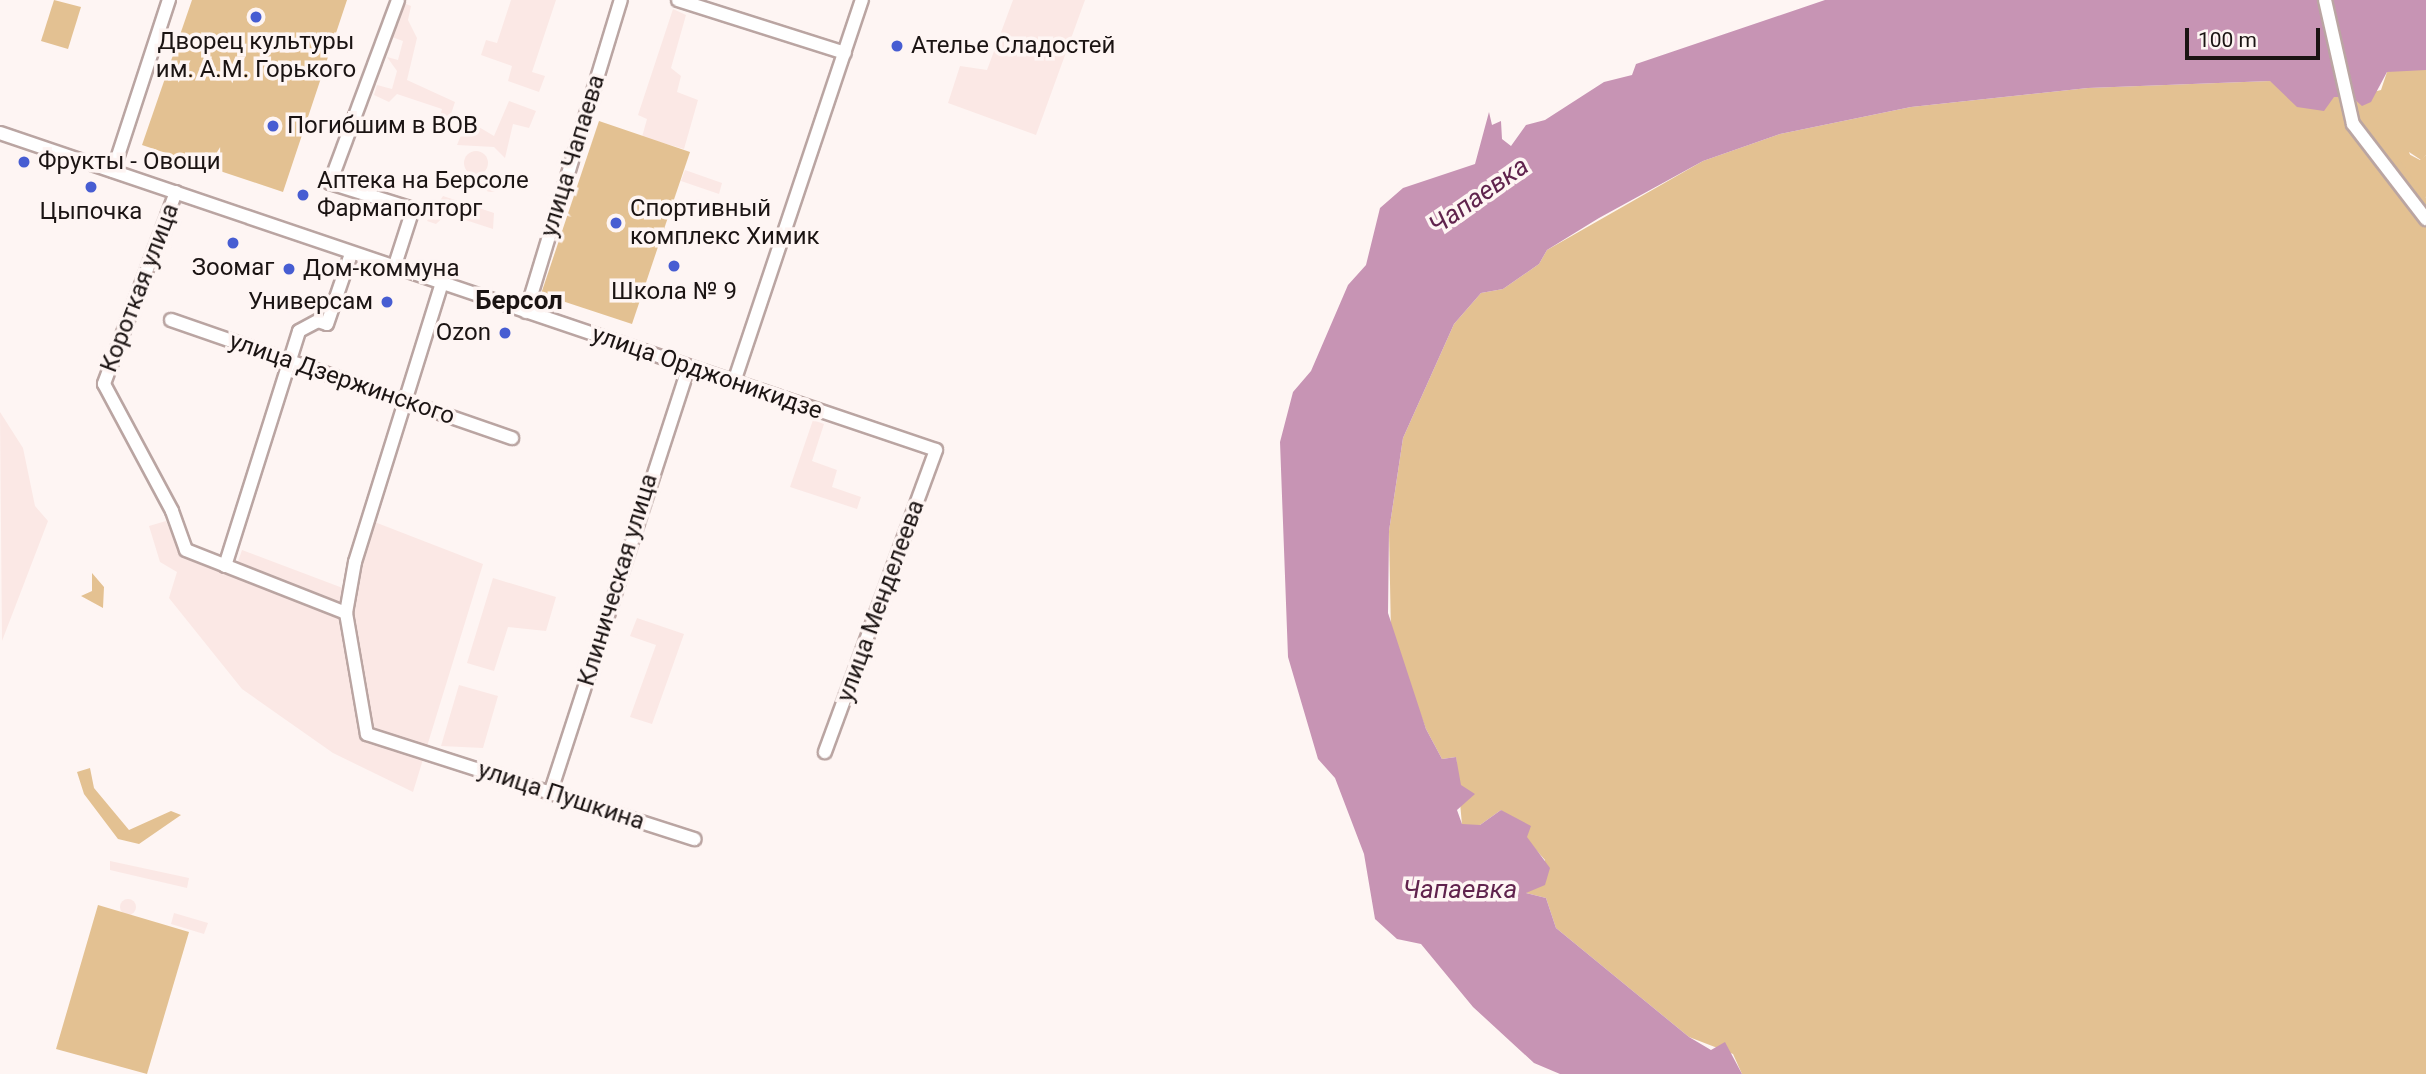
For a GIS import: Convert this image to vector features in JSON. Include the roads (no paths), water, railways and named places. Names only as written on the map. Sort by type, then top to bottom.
[{"type":"street","points":[[113,172],[169,0]]},
{"type":"street","points":[[394,268],[413,209],[330,183],[398,0]]},
{"type":"street","name":"улица Чапаева","points":[[526,312],[621,0]]},
{"type":"street","points":[[678,0],[845,53]]},
{"type":"street","points":[[734,382],[862,0]]},
{"type":"street","points":[[2325,0],[2353,124],[2426,219]]},
{"type":"street","name":"улица Орджоникидзе","points":[[0,133],[936,450]]},
{"type":"street","name":"Короткая улица","points":[[176,192],[104,384],[172,511],[186,551],[225,565]]},
{"type":"street","points":[[351,254],[327,324],[299,331],[225,565],[346,613],[355,562],[442,283]]},
{"type":"street","name":"улица Дзержинского","points":[[171,320],[403,403],[512,438]]},
{"type":"street","name":"Клиническая улица","points":[[550,794],[690,367]]},
{"type":"street","name":"улица Менделеева","points":[[825,752],[936,450]]},
{"type":"street","name":"улица Пушкина","points":[[346,613],[368,734],[695,839]]},
{"type":"water","name":"Чапаевка","points":[[1825,0],[2426,0],[2426,70],[2387,72],[2371,102],[2362,106],[2352,97],[2334,97],[2324,111],[2297,107],[2270,81],[2088,88],[1911,107],[1780,134],[1703,161],[1599,218],[1547,250],[1539,264],[1503,289],[1481,293],[1454,324],[1403,438],[1389,531],[1388,613],[1426,729],[1442,759],[1456,757],[1461,785],[1475,794],[1457,810],[1462,824],[1480,825],[1501,810],[1531,826],[1527,837],[1550,868],[1545,885],[1526,893],[1546,898],[1556,928],[1689,1037],[1711,1050],[1725,1042],[1742,1074],[1560,1074],[1534,1063],[1473,1007],[1421,944],[1397,939],[1375,919],[1364,854],[1335,778],[1318,759],[1288,657],[1280,442],[1293,392],[1311,371],[1348,285],[1366,265],[1380,208],[1403,188],[1475,164],[1489,112],[1492,125],[1501,121],[1502,139],[1511,146],[1526,125],[1545,120],[1604,82],[1632,75],[1636,64]]},
{"type":"place","name":"Дворец культуры им. А.М. Горького","points":[[256,17]]},
{"type":"place","name":"Ателье Сладостей","points":[[897,46]]},
{"type":"place","name":"Погибшим в ВОВ","points":[[273,126]]},
{"type":"place","name":"Фрукты - Овощи","points":[[24,162]]},
{"type":"place","name":"Цыпочка","points":[[91,187]]},
{"type":"place","name":"Аптека на Берсоле Фармаполторг","points":[[303,195]]},
{"type":"place","name":"Спортивный комплекс Химик","points":[[616,223]]},
{"type":"place","name":"Зоомаг","points":[[233,243]]},
{"type":"place","name":"Школа № 9","points":[[674,266]]},
{"type":"place","name":"Дом-коммуна","points":[[289,269]]},
{"type":"place","name":"Универсам","points":[[387,302]]},
{"type":"place","name":"Ozon","points":[[505,333]]},
{"type":"district","name":"Берсол","points":[[519,301]]}]
